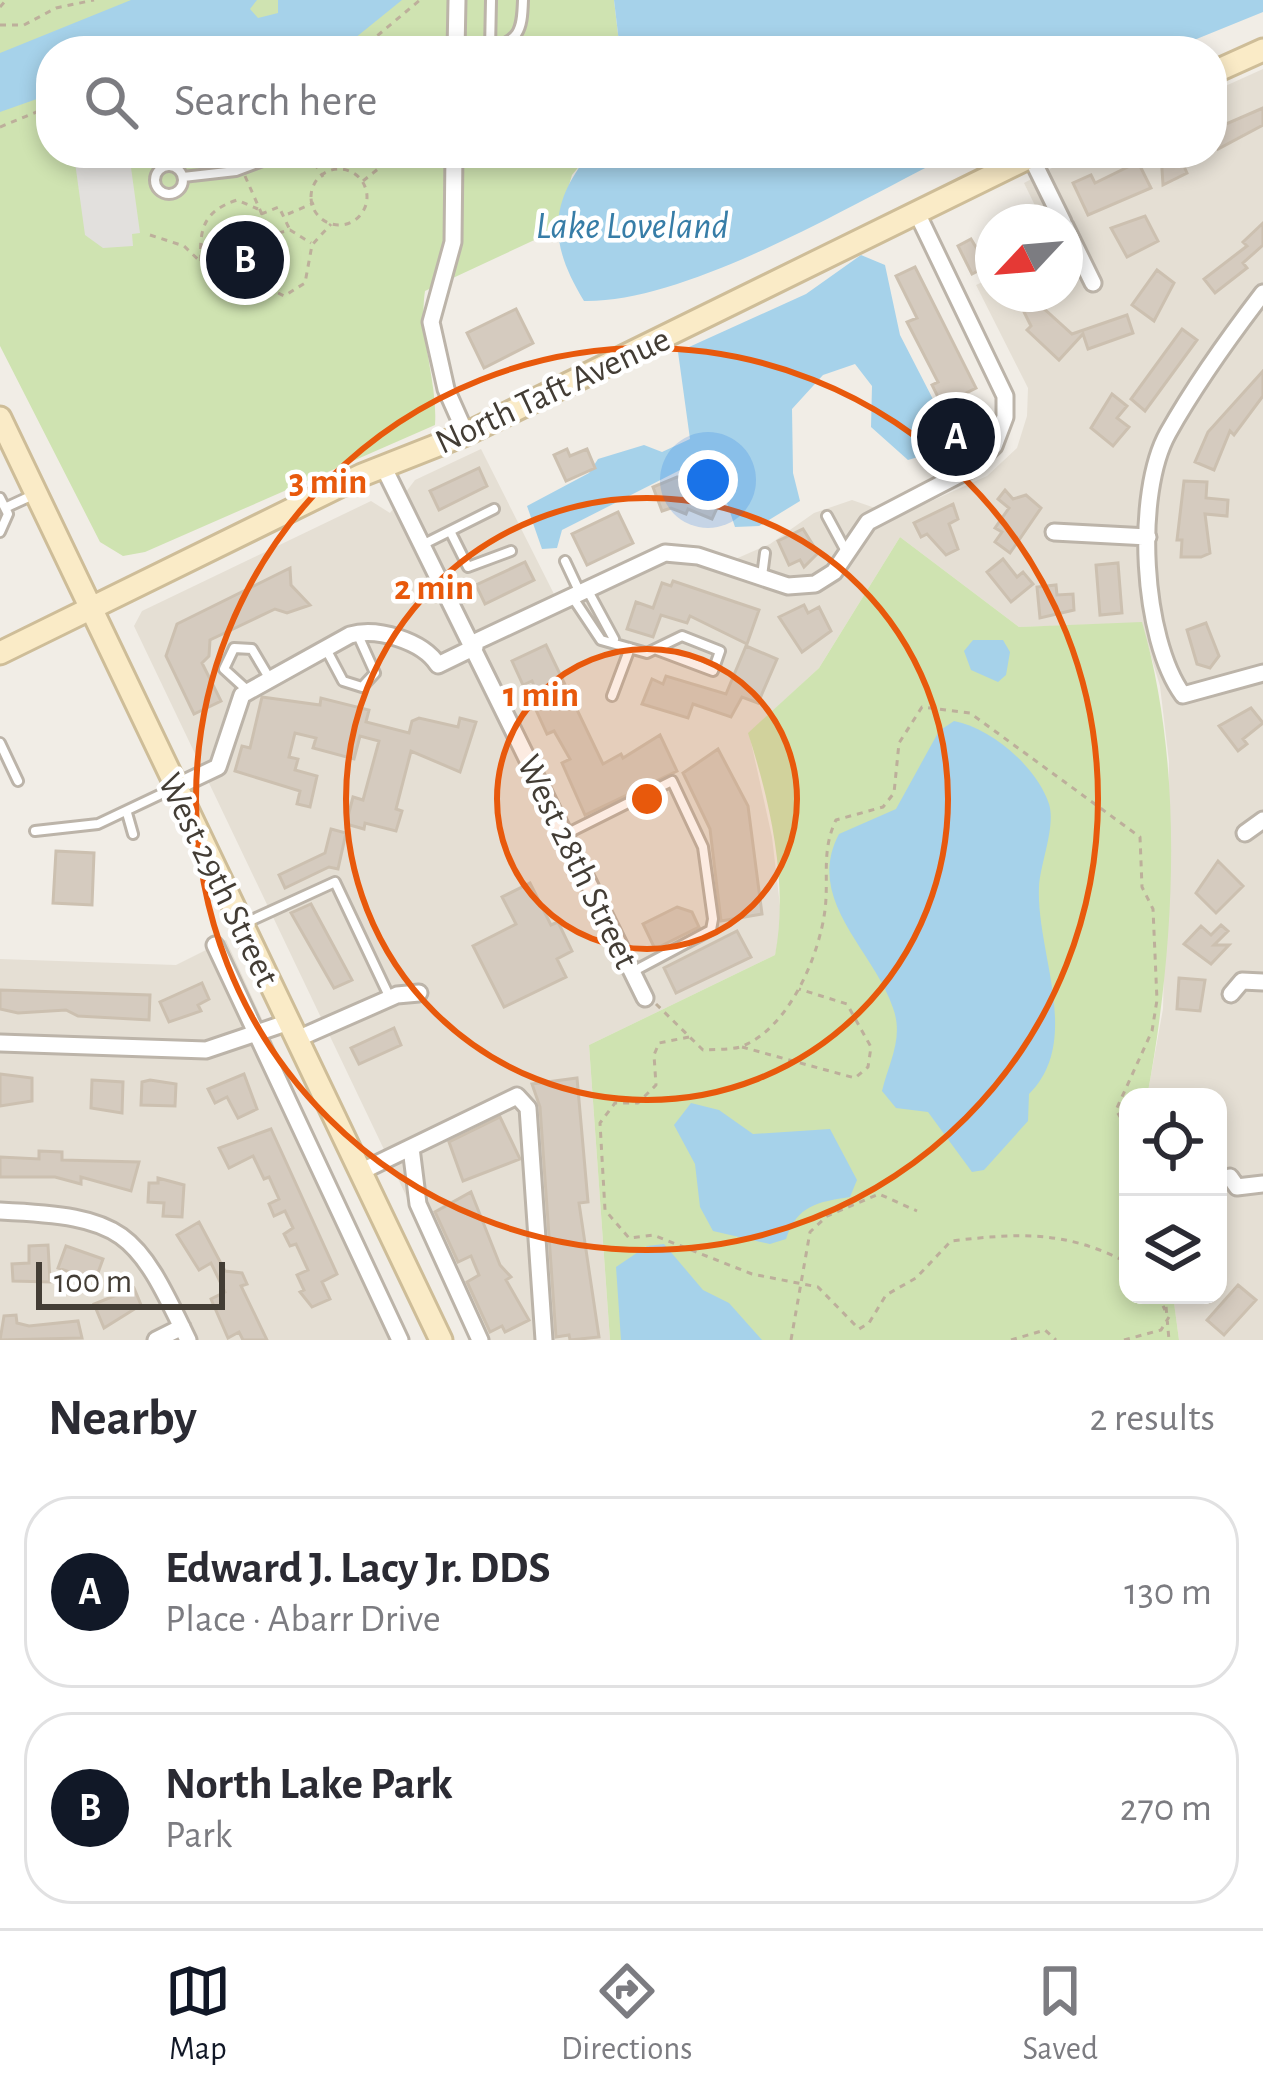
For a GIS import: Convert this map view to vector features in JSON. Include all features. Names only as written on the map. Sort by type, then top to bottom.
[{"type":"main road","points":[[1227,66],[1263,50]]},
{"type":"main road","name":"North Taft Avenue","points":[[0,653],[383,466],[466,434],[1008,168]]},
{"type":"main road","name":"West 29th Street","points":[[0,418],[441,1340]]},
{"type":"street","points":[[456,36],[457,0]]},
{"type":"street","points":[[454,168],[453,242],[431,322],[446,389],[466,434]]},
{"type":"street","points":[[1040,168],[1055,204]]},
{"type":"street","points":[[176,787],[218,767],[233,714],[247,689],[357,634],[422,646],[438,665],[676,551],[788,586],[815,584],[834,572],[880,513],[979,464],[994,446],[1005,417],[1001,384],[916,213]]},
{"type":"street","points":[[1083,263],[1093,283]]},
{"type":"street","points":[[1263,293],[1168,434],[1148,537],[1153,611],[1183,695],[1263,673]]},
{"type":"street","name":"West 28th Street","points":[[383,466],[645,998]]},
{"type":"street","points":[[1054,532],[1148,537]]},
{"type":"street","points":[[1245,833],[1263,820]]},
{"type":"street","name":"West 29th Street","points":[[215,946],[400,1340]]},
{"type":"street","points":[[1231,994],[1242,981],[1263,982]]},
{"type":"street","points":[[0,1042],[177,1051],[225,1047],[419,993]]},
{"type":"street","points":[[360,1172],[517,1096],[528,1108],[544,1340]]},
{"type":"street","points":[[411,1148],[418,1204],[480,1340]]},
{"type":"street","points":[[1230,1177],[1237,1187],[1263,1184]]},
{"type":"street","points":[[0,1211],[85,1217],[112,1228],[147,1258],[185,1334],[156,1340]]},
{"type":"lane","points":[[490,36],[491,0]]},
{"type":"lane","points":[[518,36],[523,30],[523,0]]},
{"type":"lane","points":[[183,177],[242,169]]},
{"type":"lane","points":[[0,532],[7,507],[36,493]]},
{"type":"lane","points":[[0,498],[7,507]]},
{"type":"lane","points":[[424,544],[494,509]]},
{"type":"lane","points":[[826,516],[848,554]]},
{"type":"lane","points":[[450,531],[468,567],[511,551]]},
{"type":"lane","points":[[762,578],[765,554]]},
{"type":"lane","points":[[565,561],[614,641]]},
{"type":"lane","points":[[581,594],[593,635],[630,648],[657,650],[713,671],[720,651],[682,636],[657,650]]},
{"type":"lane","points":[[326,648],[343,681],[362,687],[375,673],[357,634]]},
{"type":"lane","points":[[247,689],[224,669],[235,648],[252,649],[268,676]]},
{"type":"lane","points":[[612,696],[630,648]]},
{"type":"lane","points":[[0,743],[18,781]]},
{"type":"lane","points":[[566,834],[672,781],[703,847],[711,930],[632,972]]},
{"type":"lane","points":[[35,831],[78,829],[127,813],[176,787]]},
{"type":"lane","points":[[127,813],[133,834]]},
{"type":"lane","points":[[242,925],[335,882],[390,998]]},
{"type":"path","points":[[0,8],[6,0]]},
{"type":"path","points":[[0,25],[24,25],[56,8],[94,0]]},
{"type":"path","points":[[377,36],[420,0]]},
{"type":"path","points":[[0,127],[36,112]]},
{"type":"path","points":[[318,168],[322,175]]},
{"type":"path","points":[[362,182],[378,168]]},
{"type":"path","points":[[242,169],[271,235],[290,230]]},
{"type":"path","points":[[318,234],[312,187],[322,175],[344,169],[362,182],[368,198],[362,214],[348,224],[331,224],[319,217]]},
{"type":"path","points":[[201,263],[201,228],[213,210],[237,200],[260,212],[279,207],[290,230],[312,245]]},
{"type":"path","points":[[286,215],[313,203]]},
{"type":"path","points":[[150,235],[184,246],[201,263],[272,293],[293,294],[305,283],[312,245],[331,224]]},
{"type":"path","points":[[200,245],[218,247],[231,273]]},
{"type":"path","points":[[740,1047],[771,1026],[799,989],[825,912],[825,844],[836,820],[883,807],[894,793],[899,743],[922,706],[970,712],[1140,837],[1142,887],[1154,909],[1157,1000],[1153,1031],[1126,1088]]},
{"type":"path","points":[[645,998],[663,1007],[703,1050],[740,1047],[855,1078],[868,1067],[871,1047],[847,1004],[799,989]]},
{"type":"path","points":[[691,1037],[659,1043],[654,1055],[656,1085],[638,1103],[615,1103],[600,1123],[605,1210],[629,1238],[653,1235],[752,1274],[818,1287],[859,1329],[869,1323],[886,1295],[916,1278],[951,1240],[1019,1233],[1087,1242],[1119,1258]]},
{"type":"path","points":[[791,1340],[810,1232],[827,1216],[879,1194],[917,1211]]},
{"type":"path","points":[[1164,1304],[1169,1340]]},
{"type":"path","points":[[1124,1340],[1161,1330],[1168,1317]]},
{"type":"path","points":[[1011,1340],[1045,1330],[1056,1340]]},
{"type":"shaded area","points":[[1263,69],[1263,1340],[1179,1340],[1174,1304],[1227,1304],[1227,1088],[1149,1088],[1163,1009],[1169,762],[1160,686],[1141,623],[1019,627],[900,537],[819,668],[749,733],[772,837],[782,923],[775,955],[589,1045],[610,1340],[475,1340],[134,626],[142,611],[371,501],[390,513],[415,480],[481,449],[555,596],[661,547],[687,545],[731,561],[770,544],[814,513],[852,500],[898,516],[987,476],[1017,448],[1027,416],[1028,388],[990,312],[1083,312],[1083,204],[1034,204],[1024,183],[1052,168],[1227,168],[1227,85]]},
{"type":"shaded area","points":[[76,168],[131,168],[140,233],[132,234],[133,246],[103,248],[85,235]]},
{"type":"shaded area","points":[[226,940],[408,1340],[0,1340],[0,959],[176,965]]},
{"type":"green space","points":[[0,0],[614,0],[618,36],[36,36],[36,168],[578,168],[556,230],[425,291],[435,425],[145,552],[123,556],[100,542],[0,346]]},
{"type":"green space","points":[[900,537],[1019,627],[1142,622],[1165,737],[1170,798],[1169,920],[1149,1088],[1119,1088],[1119,1304],[1174,1304],[1179,1340],[610,1340],[589,1045],[775,955],[780,900],[775,843],[748,733],[819,668]]},
{"type":"water","points":[[131,0],[257,0],[250,9],[258,18],[278,13],[278,0],[402,0],[358,36],[42,36]]},
{"type":"water","points":[[614,0],[1263,0],[1263,12],[1204,36],[618,36]]},
{"type":"water","points":[[36,38],[36,99],[0,112],[0,53]]},
{"type":"water","name":"Lake Loveland","points":[[579,168],[926,168],[722,268],[626,297],[584,301],[565,262],[558,226],[560,208]]},
{"type":"water","points":[[861,255],[885,265],[900,335],[938,409],[931,453],[908,460],[871,427],[872,386],[855,364],[823,375],[792,409],[793,473],[800,501],[759,526],[735,527],[724,494],[688,466],[562,530],[557,548],[542,549],[527,506],[589,473],[598,459],[644,445],[662,452],[690,439],[678,352],[806,294]]},
{"type":"water","points":[[973,640],[1003,640],[1010,652],[1006,675],[998,682],[971,670],[964,651]]},
{"type":"water","points":[[954,721],[983,732],[1011,751],[1034,776],[1051,813],[1039,887],[1053,995],[1053,1048],[1045,1072],[1029,1094],[1028,1121],[984,1170],[972,1172],[928,1112],[896,1108],[882,1091],[894,1050],[896,1019],[884,987],[846,924],[830,881],[830,858],[839,834],[896,809],[939,731]]},
{"type":"water","points":[[691,1103],[719,1110],[753,1134],[830,1129],[857,1180],[850,1197],[810,1207],[796,1219],[786,1239],[770,1244],[713,1231],[700,1207],[695,1164],[674,1125]]},
{"type":"water","points":[[664,1244],[703,1290],[729,1303],[762,1340],[621,1340],[616,1267],[647,1246]]},
{"type":"building","points":[[1263,108],[1263,125],[1227,144],[1227,124]]},
{"type":"building","points":[[1126,168],[1141,168],[1151,188],[1088,215],[1073,183],[1091,175],[1095,183]]},
{"type":"building","points":[[1162,168],[1185,168],[1187,173],[1163,185]]},
{"type":"building","points":[[1145,216],[1158,241],[1127,257],[1111,228]]},
{"type":"building","points":[[1263,223],[1263,245],[1243,263],[1247,268],[1215,293],[1204,279],[1247,246],[1243,242]]},
{"type":"building","points":[[971,239],[975,272],[972,274],[958,246]]},
{"type":"building","points":[[915,267],[976,388],[942,405],[932,385],[938,382],[907,322],[917,318],[896,276]]},
{"type":"building","points":[[1157,270],[1174,283],[1154,321],[1132,305]]},
{"type":"building","points":[[516,309],[533,343],[484,368],[467,333]]},
{"type":"building","points":[[1024,312],[1048,312],[1072,334],[1127,315],[1133,333],[1088,349],[1083,334],[1059,360],[1027,330],[1031,326]]},
{"type":"building","points":[[1182,329],[1197,340],[1145,411],[1131,399]]},
{"type":"building","points":[[1263,371],[1263,396],[1234,435],[1230,431],[1214,470],[1195,462],[1208,432]]},
{"type":"building","points":[[1112,394],[1127,406],[1117,418],[1129,427],[1113,446],[1091,428]]},
{"type":"building","points":[[944,412],[972,416],[964,459],[940,458]]},
{"type":"building","points":[[567,449],[570,456],[587,449],[595,468],[566,481],[554,455]]},
{"type":"building","points":[[479,468],[487,486],[439,510],[430,491]]},
{"type":"building","points":[[688,477],[723,495],[712,519],[688,509],[686,514],[671,508],[662,511],[653,487]]},
{"type":"building","points":[[1184,481],[1207,482],[1206,498],[1228,500],[1227,516],[1205,514],[1210,553],[1201,557],[1181,557],[1182,540],[1177,540]]},
{"type":"building","points":[[1005,490],[1013,499],[1026,495],[1041,508],[1010,553],[995,542],[1002,532],[995,528],[1009,508],[998,499]]},
{"type":"building","points":[[953,504],[958,519],[949,524],[958,549],[946,555],[927,534],[921,537],[914,523]]},
{"type":"building","points":[[618,512],[633,543],[587,565],[572,534]]},
{"type":"building","points":[[803,529],[818,553],[804,567],[800,560],[789,565],[778,541]]},
{"type":"building","points":[[1003,559],[1017,577],[1023,572],[1033,584],[1011,602],[987,572]]},
{"type":"building","points":[[525,562],[534,580],[485,604],[476,585]]},
{"type":"building","points":[[1118,563],[1122,613],[1100,615],[1096,565]]},
{"type":"building","points":[[290,568],[291,585],[310,605],[287,613],[275,609],[210,640],[209,656],[202,663],[221,701],[194,714],[166,656],[177,624]]},
{"type":"building","points":[[673,581],[759,610],[747,644],[690,616],[687,623],[661,615],[653,637],[627,629],[636,602],[653,608],[662,583],[671,586]]},
{"type":"building","points":[[1056,585],[1057,595],[1073,594],[1074,610],[1040,618],[1037,587]]},
{"type":"building","points":[[804,605],[808,613],[819,607],[831,631],[802,652],[779,617]]},
{"type":"building","points":[[1206,623],[1219,656],[1210,668],[1197,664],[1187,630]]},
{"type":"building","points":[[546,645],[603,764],[621,754],[623,758],[660,735],[677,771],[585,815],[562,763],[570,759],[554,731],[547,734],[536,710],[543,707],[532,681],[523,685],[512,661]]},
{"type":"building","points":[[746,646],[777,659],[758,703],[742,697],[731,717],[693,704],[688,718],[642,704],[652,679],[663,684],[666,676],[726,694]]},
{"type":"building","points":[[262,697],[320,705],[321,698],[369,710],[366,722],[409,733],[412,721],[419,718],[458,727],[460,718],[476,722],[460,772],[411,751],[396,809],[402,811],[396,831],[365,823],[364,829],[346,824],[353,797],[363,800],[379,741],[360,736],[354,759],[313,748],[316,738],[295,733],[289,757],[298,759],[295,770],[317,776],[310,807],[297,804],[300,791],[235,771],[242,746],[250,748]]},
{"type":"building","points":[[1251,708],[1263,723],[1243,739],[1247,744],[1238,751],[1219,726]]},
{"type":"building","points":[[718,749],[748,806],[762,914],[721,921],[710,829],[683,773]]},
{"type":"building","points":[[331,829],[346,833],[338,869],[329,867],[285,888],[279,875],[325,853]]},
{"type":"building","points":[[56,851],[94,853],[92,905],[53,903]]},
{"type":"building","points":[[1218,861],[1243,886],[1216,913],[1196,893]]},
{"type":"building","points":[[530,883],[551,925],[558,922],[572,951],[557,959],[566,977],[504,1007],[473,946],[516,924],[502,897]]},
{"type":"building","points":[[311,904],[352,980],[334,988],[291,913]]},
{"type":"building","points":[[677,907],[692,912],[699,927],[655,949],[643,924]]},
{"type":"building","points":[[1221,925],[1228,931],[1214,945],[1229,945],[1211,964],[1184,944],[1201,926],[1211,935]]},
{"type":"building","points":[[737,931],[751,957],[676,993],[664,968]]},
{"type":"building","points":[[1179,978],[1205,980],[1200,1011],[1177,1009]]},
{"type":"building","points":[[202,983],[209,999],[198,1005],[201,1011],[169,1022],[160,1002]]},
{"type":"building","points":[[0,990],[150,995],[149,1020],[78,1016],[66,1010],[18,1013],[0,1009]]},
{"type":"building","points":[[394,1028],[401,1045],[359,1064],[351,1048]]},
{"type":"building","points":[[0,1074],[32,1078],[32,1101],[0,1106]]},
{"type":"building","points":[[244,1074],[257,1109],[238,1118],[227,1097],[215,1103],[208,1089]]},
{"type":"building","points":[[577,1078],[588,1202],[579,1203],[599,1337],[570,1340],[569,1335],[556,1337],[540,1107],[532,1084]]},
{"type":"building","points":[[92,1080],[123,1082],[122,1113],[91,1108]]},
{"type":"building","points":[[142,1082],[176,1084],[175,1106],[141,1105]]},
{"type":"building","points":[[500,1117],[520,1159],[463,1181],[449,1142]]},
{"type":"building","points":[[271,1129],[337,1274],[322,1282],[330,1299],[312,1307],[300,1292],[304,1290],[297,1275],[308,1270],[296,1244],[290,1246],[284,1234],[293,1228],[285,1211],[274,1216],[269,1204],[279,1199],[269,1177],[264,1179],[253,1156],[229,1168],[219,1148]]},
{"type":"building","points":[[39,1151],[62,1152],[62,1160],[139,1162],[131,1191],[81,1177],[81,1184],[55,1177],[0,1177],[0,1157],[39,1159]]},
{"type":"building","points":[[158,1178],[184,1185],[182,1217],[163,1216],[164,1203],[148,1202],[149,1183],[158,1183]]},
{"type":"building","points":[[471,1192],[500,1265],[511,1277],[506,1280],[529,1320],[505,1332],[502,1326],[490,1332],[467,1282],[479,1275],[471,1256],[458,1262],[435,1212]]},
{"type":"building","points":[[199,1222],[225,1271],[242,1273],[247,1284],[241,1286],[267,1340],[243,1340],[239,1332],[228,1338],[211,1299],[225,1292],[211,1263],[199,1270],[177,1235]]},
{"type":"building","points":[[48,1245],[50,1282],[13,1281],[12,1264],[29,1263],[29,1246]]},
{"type":"building","points":[[66,1246],[103,1259],[95,1281],[58,1268]]},
{"type":"building","points":[[1238,1285],[1256,1300],[1224,1335],[1207,1320],[1221,1304],[1227,1304]]},
{"type":"building","points":[[134,1288],[141,1305],[104,1328],[94,1304]]},
{"type":"building","points":[[16,1315],[17,1323],[29,1326],[78,1321],[82,1338],[0,1340],[4,1316]]},
{"type":"place","name":"North Lake Park","points":[[245,260]]},
{"type":"place","name":"Edward J. Lacy Jr. DDS","points":[[956,437]]}]
